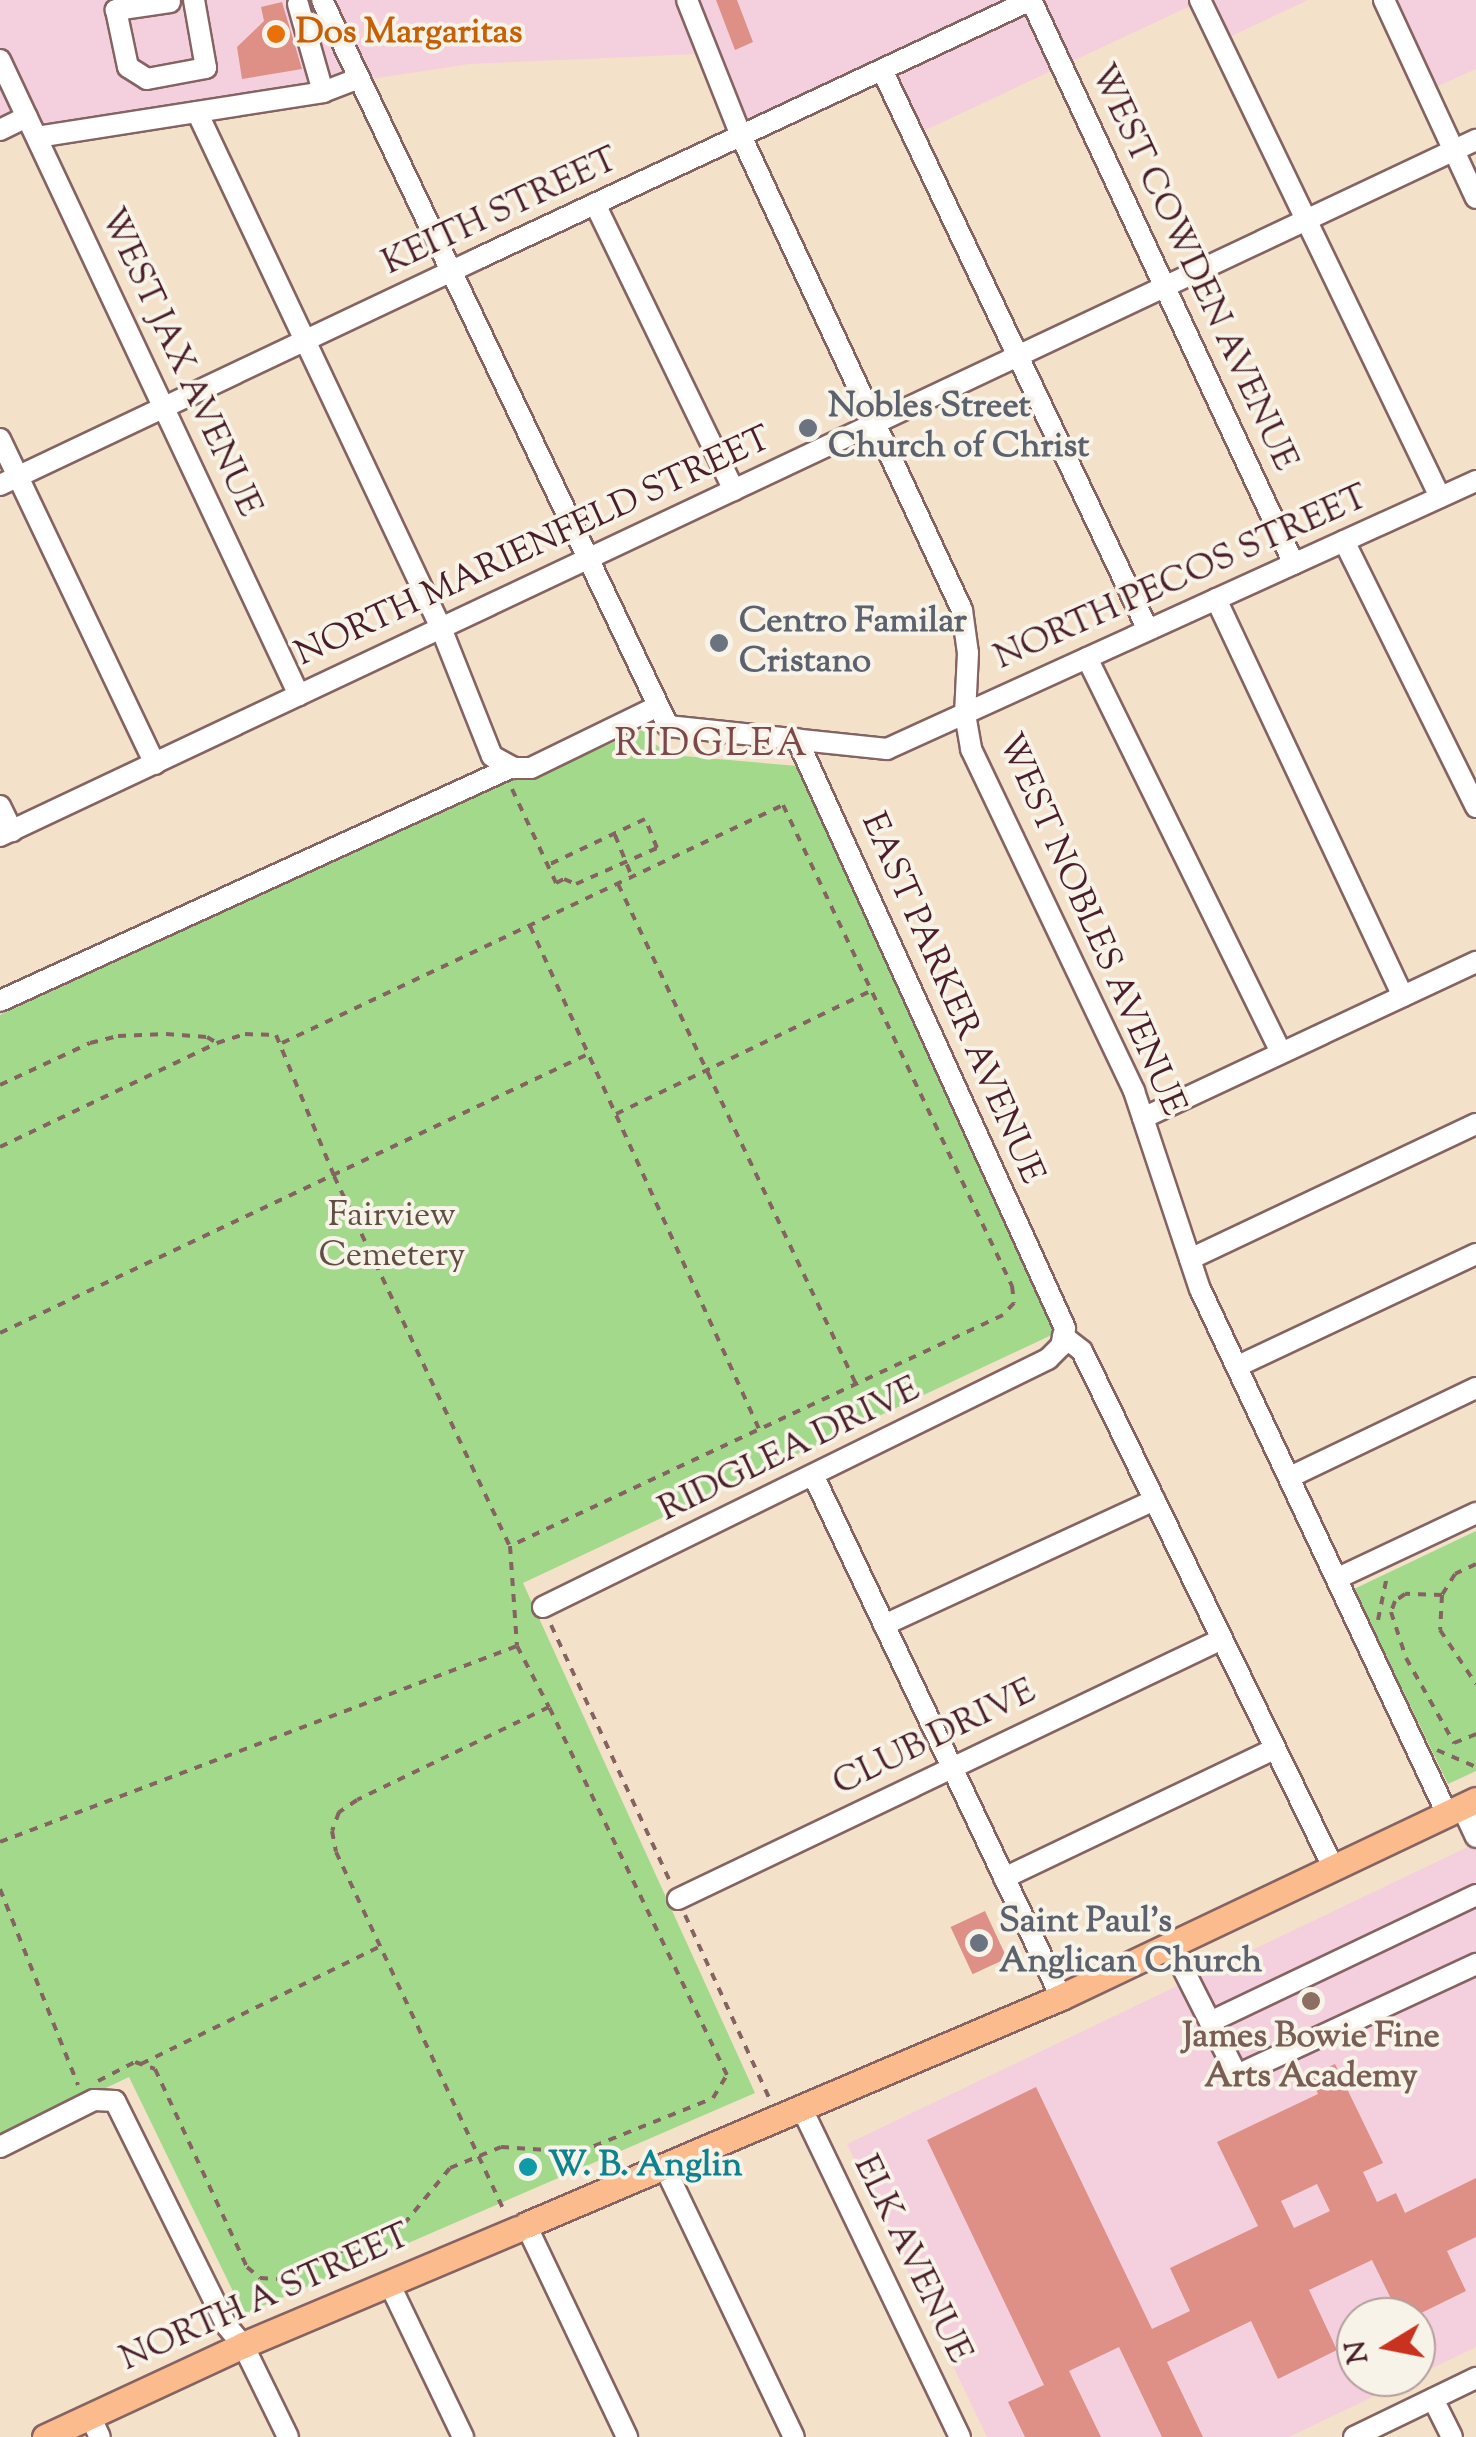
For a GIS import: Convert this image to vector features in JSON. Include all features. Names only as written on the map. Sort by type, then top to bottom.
[{"type":"main road","name":"NORTH A STREET","points":[[45,2437],[95,2426],[243,2345],[1061,1997],[1462,1807]]},
{"type":"street","points":[[174,1],[116,10],[128,66],[148,79],[206,68],[194,0]]},
{"type":"street","points":[[322,0],[663,716]]},
{"type":"street","name":"WEST NOBLES AVENUE","points":[[687,0],[741,136],[962,610],[968,652],[966,714],[971,749],[1143,1118],[1190,1259],[1338,1578],[1476,1836]]},
{"type":"street","name":"KEITH STREET","points":[[9,481],[1030,0]]},
{"type":"street","name":"WEST COWDEN AVENUE","points":[[1030,0],[1294,564]]},
{"type":"street","points":[[1200,0],[1440,498]]},
{"type":"street","points":[[1384,0],[1476,198]]},
{"type":"street","points":[[299,1],[323,92]]},
{"type":"street","name":"WEST JAX AVENUE","points":[[0,60],[298,695]]},
{"type":"street","points":[[882,70],[1021,355],[1148,630]]},
{"type":"street","points":[[36,137],[323,92],[359,78]]},
{"type":"street","points":[[197,112],[441,628],[487,747],[510,776]]},
{"type":"street","points":[[0,130],[27,117]]},
{"type":"street","name":"NORTH MARIENFELD STREET","points":[[6,834],[1476,140]]},
{"type":"street","points":[[595,204],[734,490]]},
{"type":"street","points":[[0,439],[9,481],[155,764]]},
{"type":"street","name":"NORTH PECOS STREET","points":[[798,739],[888,748],[1476,481]]},
{"type":"street","points":[[1344,542],[1476,807]]},
{"type":"street","points":[[1216,599],[1403,996]]},
{"type":"street","points":[[1086,658],[1281,1053]]},
{"type":"street","points":[[0,1000],[524,770],[663,716],[732,734],[798,739]]},
{"type":"street","name":"EAST PARKER AVENUE","points":[[798,739],[1065,1328],[1062,1341]]},
{"type":"street","points":[[0,806],[6,834]]},
{"type":"street","points":[[1143,1118],[1476,962]]},
{"type":"street","points":[[1190,1259],[1476,1124]]},
{"type":"street","points":[[1238,1366],[1476,1254]]},
{"type":"street","points":[[1062,1341],[1082,1351],[1333,1867]]},
{"type":"street","name":"RIDGLEA DRIVE","points":[[542,1607],[1048,1359],[1062,1341]]},
{"type":"street","points":[[1290,1477],[1476,1388]]},
{"type":"street","points":[[814,1477],[1061,1997]]},
{"type":"street","points":[[884,1626],[1154,1500]]},
{"type":"street","points":[[1338,1578],[1476,1513]]},
{"type":"street","name":"CLUB DRIVE","points":[[678,1900],[1222,1639]]},
{"type":"street","points":[[1004,1878],[1275,1749]]},
{"type":"street","points":[[1210,2022],[1476,1895]]},
{"type":"street","points":[[1171,1944],[1237,2075],[1476,1964]]},
{"type":"street","points":[[0,2146],[94,2100],[116,2101],[226,2325],[243,2345],[288,2437]]},
{"type":"street","name":"ELK AVENUE","points":[[791,2115],[960,2437]]},
{"type":"street","points":[[665,2168],[794,2437]]},
{"type":"street","points":[[522,2227],[628,2437]]},
{"type":"street","points":[[389,2283],[463,2437]]},
{"type":"street","points":[[1354,2437],[1476,2378]]},
{"type":"street","points":[[1434,2398],[1452,2437]]},
{"type":"path","points":[[510,776],[548,865],[556,882],[564,879],[576,884],[657,848],[645,819],[548,865]]},
{"type":"path","points":[[280,1044],[782,805],[1012,1286],[1014,1303],[1003,1315],[510,1546]]},
{"type":"path","points":[[615,833],[632,876]]},
{"type":"path","points":[[618,884],[856,1384]]},
{"type":"path","points":[[530,926],[759,1429]]},
{"type":"path","points":[[616,1114],[705,1067],[871,991]]},
{"type":"path","points":[[0,1086],[90,1042],[118,1036],[166,1034],[208,1038],[217,1043]]},
{"type":"path","points":[[0,1147],[217,1043],[245,1034],[276,1035],[334,1176],[510,1546],[517,1646],[727,2075],[713,2098],[579,2152],[501,2147],[450,2168],[404,2224],[277,2279],[260,2278],[247,2267],[155,2070],[135,2062],[94,2082]]},
{"type":"path","points":[[0,1333],[588,1054]]},
{"type":"path","points":[[1476,1564],[1455,1574],[1442,1595],[1440,1630],[1476,1684]]},
{"type":"path","points":[[1377,1628],[1386,1576],[1400,1567]]},
{"type":"path","points":[[1442,1595],[1405,1594],[1391,1612],[1406,1658],[1454,1743],[1476,1734]]},
{"type":"path","points":[[1382,1601],[1393,1606]]},
{"type":"path","points":[[542,1607],[678,1900],[791,2115]]},
{"type":"path","points":[[0,1842],[517,1646]]},
{"type":"path","points":[[522,2227],[497,2201],[336,1852],[332,1831],[339,1812],[549,1708]]},
{"type":"path","points":[[1434,1748],[1476,1766]]},
{"type":"path","points":[[0,1890],[80,2089]]},
{"type":"path","points":[[141,2064],[380,1947]]},
{"type":"shaded area","points":[[0,0],[1203,0],[917,134],[886,70],[732,141],[699,54],[469,64],[0,136]]},
{"type":"shaded area","points":[[1206,0],[1308,0],[1225,39]]},
{"type":"shaded area","points":[[1382,0],[1476,0],[1476,69],[1425,92]]},
{"type":"shaded area","name":"James Bowie Fine Arts Academy","points":[[1476,1843],[1476,2347],[1436,2366],[1436,2297],[1336,2297],[1336,2397],[1372,2397],[1289,2437],[987,2437],[847,2144]]},
{"type":"green space","name":"Fairview Cemetery","points":[[646,728],[655,744],[671,755],[798,766],[1060,1331],[523,1583],[755,2093],[244,2314],[129,2077],[0,2138],[0,1015],[503,780],[531,779]]},
{"type":"green space","points":[[1476,1531],[1476,1771],[1448,1784],[1354,1589]]},
{"type":"building","points":[[716,0],[737,0],[753,42],[735,50]]},
{"type":"building","name":"Dos Margaritas","points":[[282,2],[302,69],[242,79],[237,47],[264,21],[261,7]]},
{"type":"building","name":"Saint Paul's Anglican Church","points":[[985,1911],[1007,1958],[973,1974],[951,1927]]},
{"type":"building","points":[[1335,2064],[1383,2163],[1363,2172],[1377,2202],[1396,2193],[1405,2213],[1476,2178],[1476,2237],[1447,2251],[1466,2291],[1436,2306],[1436,2297],[1390,2297],[1372,2260],[1309,2290],[1336,2350],[1278,2379],[1251,2321],[1167,2362],[1203,2437],[1162,2437],[1119,2347],[1069,2371],[1101,2437],[1025,2437],[1008,2402],[1044,2385],[927,2140],[1036,2087],[1152,2329],[1190,2311],[1170,2268],[1258,2226],[1217,2142],[1318,2094],[1310,2076]],"holes":[[[1317,2184],[1330,2211],[1294,2228],[1281,2201]]]},
{"type":"place","name":"Dos Margaritas","points":[[276,34]]},
{"type":"place","name":"Nobles Street Church of Christ","points":[[808,428]]},
{"type":"place","name":"Centro Familar Cristano","points":[[719,643]]},
{"type":"place","name":"Saint Paul's Anglican Church","points":[[979,1943]]},
{"type":"place","name":"James Bowie Fine Arts Academy","points":[[1311,2001]]},
{"type":"place","name":"W. B. Anglin","points":[[528,2167]]},
{"type":"district","name":"RIDGLEA","points":[[712,747]]}]
